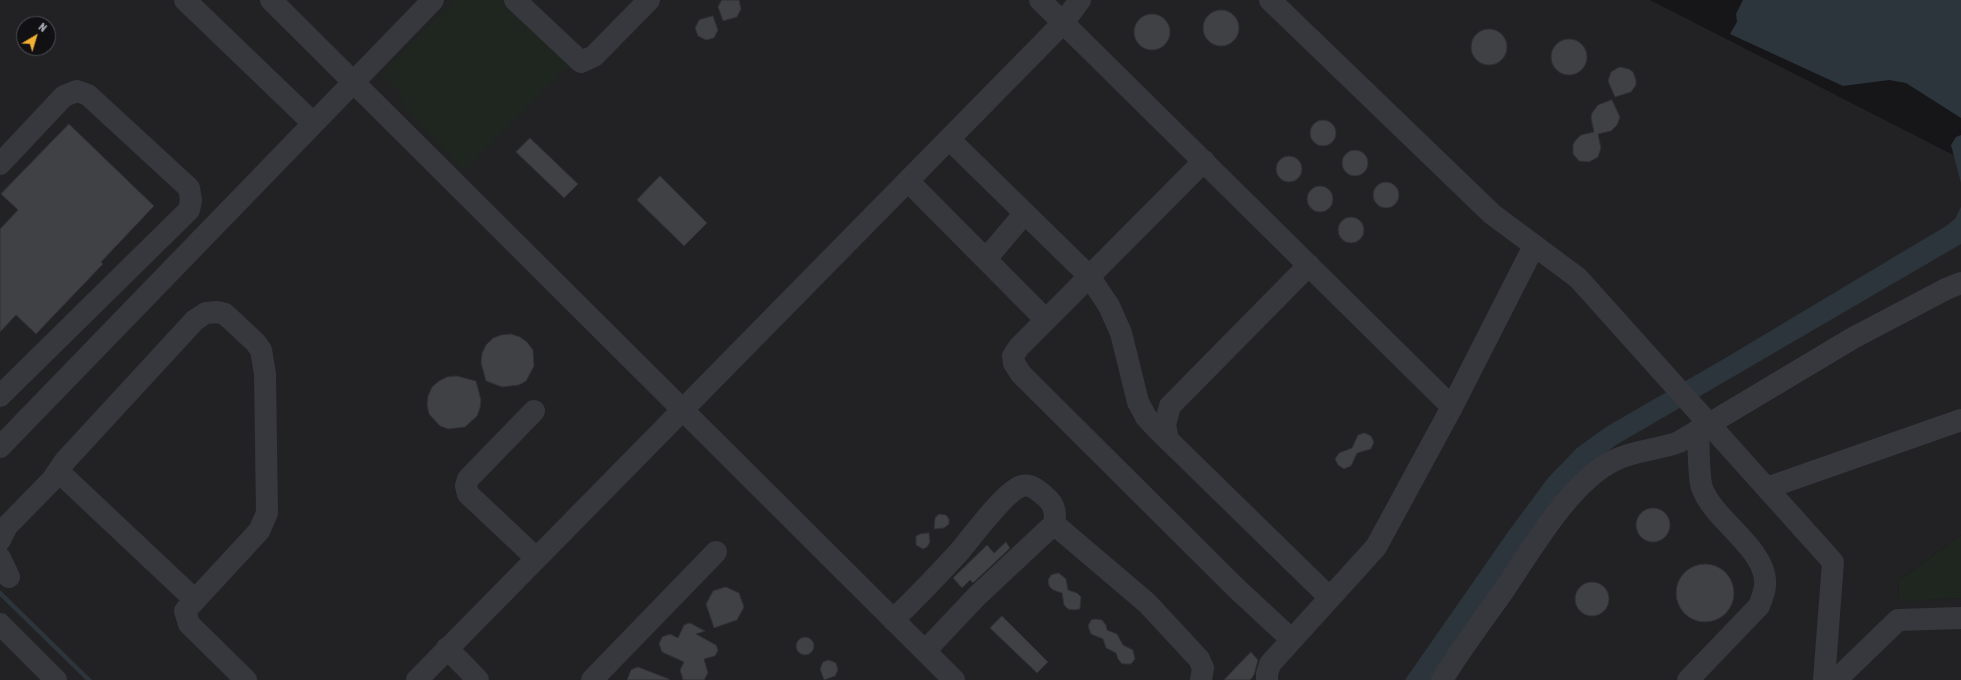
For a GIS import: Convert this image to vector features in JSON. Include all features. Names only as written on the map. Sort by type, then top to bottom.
[{"type":"lane","points":[[185,0],[313,124]]},
{"type":"lane","points":[[271,0],[954,680]]},
{"type":"lane","points":[[0,447],[433,0]]},
{"type":"lane","points":[[515,0],[581,62],[594,56],[649,0]]},
{"type":"lane","points":[[1040,0],[1452,407]]},
{"type":"lane","points":[[417,680],[1063,23],[1080,0]]},
{"type":"lane","points":[[1270,0],[1492,214],[1578,278],[1667,375],[1704,424],[1767,488],[1833,562],[1824,680]]},
{"type":"lane","points":[[0,164],[64,96],[77,91],[88,95],[189,188],[191,200],[189,210],[0,396]]},
{"type":"lane","points":[[949,139],[1089,276],[1110,306],[1121,333],[1138,402],[1146,417],[1330,598]]},
{"type":"lane","points":[[1204,161],[1019,347],[1013,356],[1014,363],[1021,374],[1235,587],[1292,640]]},
{"type":"lane","points":[[908,181],[1046,320]]},
{"type":"lane","points":[[986,259],[1024,214]]},
{"type":"lane","points":[[1268,680],[1270,664],[1376,547],[1452,407],[1534,246]]},
{"type":"lane","points":[[1168,440],[1165,425],[1170,406],[1309,265]]},
{"type":"lane","points":[[1442,680],[1566,501],[1592,475],[1614,460],[1634,452],[1664,447],[1679,442],[1704,424],[1853,338],[1946,289],[1961,283]]},
{"type":"lane","points":[[0,540],[7,526],[52,480],[65,461],[196,320],[206,313],[217,312],[224,314],[255,342],[261,350],[265,374],[267,513],[259,530],[185,611],[188,624],[246,680]]},
{"type":"lane","points":[[534,411],[468,479],[466,486],[468,494],[536,558]]},
{"type":"lane","points":[[1767,488],[1961,420]]},
{"type":"lane","points":[[1688,680],[1759,606],[1764,592],[1765,580],[1762,565],[1710,504],[1702,487],[1704,424]]},
{"type":"lane","points":[[58,471],[195,600]]},
{"type":"lane","points":[[893,620],[959,551],[993,511],[1021,486],[1029,486],[1033,488],[1050,502],[1056,514],[1054,524],[978,596],[925,651]]},
{"type":"lane","points":[[1054,524],[1147,603],[1200,659],[1203,668],[1201,680]]},
{"type":"lane","points":[[592,680],[716,552]]},
{"type":"lane","points":[[0,558],[10,577]]},
{"type":"lane","points":[[1836,680],[1898,620],[1961,618]]},
{"type":"lane","points":[[0,624],[56,680]]},
{"type":"lane","points":[[447,648],[478,680]]},
{"type":"shaded area","points":[[0,0],[1650,0],[1961,159],[1961,535],[1899,580],[1898,601],[1961,598],[1961,680],[0,680]]},
{"type":"shaded area","points":[[455,0],[509,0],[572,62],[464,171],[399,102],[404,97],[381,73]]},
{"type":"shaded area","points":[[1743,0],[1961,0],[1961,118],[1906,83],[1889,80],[1843,86],[1730,34],[1737,22],[1736,14]]},
{"type":"shaded area","points":[[1961,135],[1961,183],[1951,145],[1956,137]]},
{"type":"shaded area","points":[[1961,207],[1961,244],[1616,445],[1591,464],[1525,545],[1431,680],[1405,680],[1508,532],[1548,478],[1577,448],[1606,427],[1727,357],[1946,226],[1955,219]]},
{"type":"shaded area","points":[[1961,535],[1961,598],[1898,602],[1899,580]]},
{"type":"building","points":[[722,0],[739,0],[741,9],[737,17],[723,21],[718,7]]},
{"type":"building","points":[[1221,10],[1231,13],[1236,18],[1239,28],[1236,38],[1231,43],[1221,46],[1211,43],[1206,38],[1203,28],[1206,18],[1211,13]]},
{"type":"building","points":[[1152,14],[1162,17],[1167,22],[1170,32],[1167,42],[1162,47],[1152,50],[1142,47],[1137,42],[1134,32],[1137,22],[1142,17]]},
{"type":"building","points":[[713,16],[718,30],[714,38],[706,40],[698,36],[695,28],[699,20]]},
{"type":"building","points":[[1493,29],[1502,34],[1506,40],[1506,54],[1502,60],[1493,65],[1485,65],[1476,60],[1472,54],[1471,43],[1476,34],[1482,30]]},
{"type":"building","points":[[1573,39],[1582,44],[1586,50],[1586,64],[1582,70],[1573,75],[1565,75],[1556,70],[1552,64],[1551,53],[1556,44],[1562,40]]},
{"type":"building","points":[[1620,67],[1629,69],[1633,72],[1636,85],[1631,92],[1615,97],[1608,81],[1611,72]]},
{"type":"building","points":[[1612,100],[1620,117],[1617,125],[1611,131],[1598,134],[1601,148],[1598,157],[1589,162],[1579,161],[1573,154],[1573,145],[1575,141],[1581,135],[1594,132],[1591,118],[1592,113],[1598,105]]},
{"type":"building","points":[[1323,120],[1333,123],[1336,133],[1333,143],[1323,146],[1313,143],[1310,133],[1313,123]]},
{"type":"building","points":[[69,124],[154,206],[101,262],[103,264],[36,334],[16,315],[0,332],[0,229],[18,210],[1,194]]},
{"type":"building","points":[[530,138],[578,184],[564,198],[516,152]]},
{"type":"building","points":[[1355,150],[1365,153],[1368,163],[1365,173],[1355,176],[1345,173],[1342,163],[1345,153]]},
{"type":"building","points":[[1289,156],[1299,159],[1302,169],[1299,179],[1289,182],[1279,179],[1276,169],[1279,159]]},
{"type":"building","points":[[660,176],[707,223],[684,246],[637,200]]},
{"type":"building","points":[[1386,182],[1396,185],[1399,195],[1396,205],[1386,208],[1376,205],[1373,195],[1376,185]]},
{"type":"building","points":[[1320,186],[1330,189],[1333,199],[1330,209],[1320,212],[1310,209],[1307,199],[1310,189]]},
{"type":"building","points":[[1351,217],[1361,220],[1364,230],[1361,240],[1351,243],[1341,240],[1338,230],[1341,220]]},
{"type":"building","points":[[511,334],[520,337],[527,342],[533,350],[534,366],[526,381],[519,385],[502,387],[486,381],[481,363],[482,353],[486,345],[493,338]]},
{"type":"building","points":[[457,376],[476,381],[481,400],[480,408],[477,416],[465,427],[448,429],[440,426],[429,414],[427,405],[428,396],[432,387],[439,381],[447,377]]},
{"type":"building","points":[[1365,433],[1371,436],[1374,442],[1371,449],[1357,453],[1351,466],[1344,469],[1338,465],[1335,459],[1339,453],[1352,448],[1358,435]]},
{"type":"building","points":[[1650,508],[1656,508],[1660,509],[1667,515],[1670,525],[1669,532],[1663,539],[1656,542],[1650,542],[1646,541],[1639,535],[1636,528],[1636,522],[1637,518],[1643,511]]},
{"type":"building","points":[[939,514],[946,515],[949,519],[949,524],[944,528],[934,529],[935,518]]},
{"type":"building","points":[[929,533],[930,542],[927,547],[923,549],[916,545],[916,536]]},
{"type":"building","points":[[1006,542],[1010,548],[973,583],[970,580],[962,588],[953,578],[987,545],[994,553]]},
{"type":"building","points":[[1699,564],[1711,564],[1726,572],[1734,587],[1734,599],[1726,614],[1711,622],[1699,622],[1684,614],[1676,599],[1676,587],[1684,572]]},
{"type":"building","points":[[1059,573],[1066,579],[1068,590],[1077,593],[1081,597],[1080,609],[1068,609],[1064,605],[1062,593],[1053,590],[1049,586],[1048,580],[1051,575]]},
{"type":"building","points":[[1589,582],[1595,582],[1599,583],[1606,589],[1609,599],[1608,606],[1602,613],[1595,616],[1589,616],[1585,615],[1578,609],[1575,602],[1575,596],[1576,592],[1582,585]]},
{"type":"building","points":[[726,587],[739,593],[744,607],[737,620],[714,628],[706,604],[713,591]]},
{"type":"building","points":[[1002,616],[1048,662],[1037,673],[990,628]]},
{"type":"building","points":[[1091,620],[1102,620],[1106,625],[1107,630],[1117,634],[1123,645],[1133,650],[1135,659],[1131,664],[1122,664],[1116,653],[1106,648],[1103,639],[1091,634],[1088,626]]},
{"type":"building","points":[[690,623],[705,631],[696,634],[716,645],[718,650],[715,656],[704,659],[708,673],[704,680],[683,680],[680,670],[684,662],[662,652],[659,644],[662,637],[670,634],[678,638],[684,625]]},
{"type":"building","points":[[805,637],[811,640],[814,646],[811,652],[805,655],[799,652],[796,646],[799,640]]},
{"type":"building","points":[[1251,652],[1258,660],[1254,675],[1250,680],[1224,680]]},
{"type":"building","points":[[829,660],[836,663],[838,670],[835,676],[824,680],[820,669],[823,662]]},
{"type":"building","points":[[638,667],[669,680],[627,680],[631,670]]},
{"type":"waterway","points":[[0,593],[89,680]]}]
